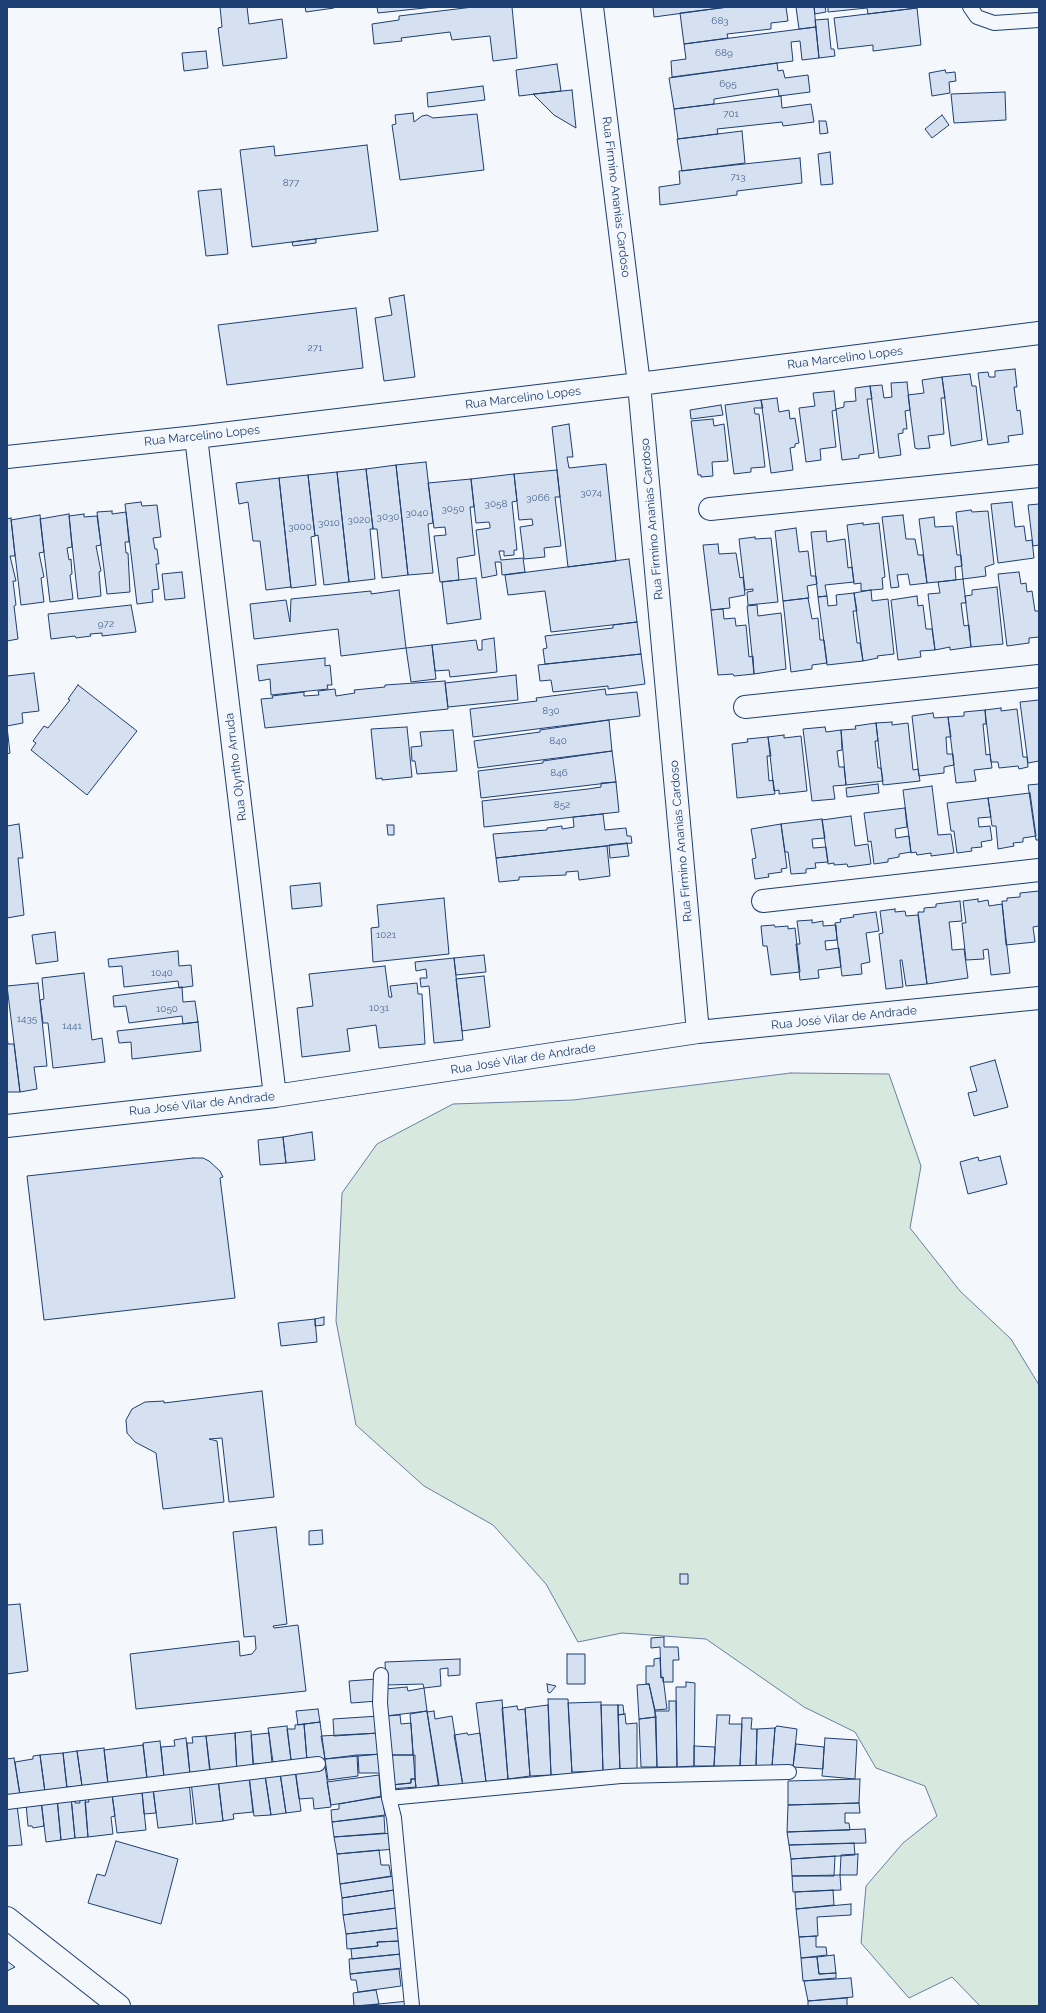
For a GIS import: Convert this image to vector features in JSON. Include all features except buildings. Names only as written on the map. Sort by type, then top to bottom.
[{"type":"street","name":"Rua Firmino Ananias Cardoso","points":[[592,7],[640,384],[698,1032]]},
{"type":"street","name":"Rua Marcelino Lopes","points":[[7,457],[196,437],[640,384],[1039,333]]},
{"type":"street","name":"Rua Olyntho Arruda","points":[[196,437],[276,1096]]},
{"type":"street","points":[[710,509],[1039,476]]},
{"type":"street","points":[[745,707],[1039,676]]},
{"type":"street","points":[[763,901],[1039,870]]},
{"type":"street","name":"Rua José Vilar de Andrade","points":[[7,1126],[276,1096],[698,1032],[1039,998]]},
{"type":"street","points":[[7,1918],[119,2006]]},
{"type":"lane","points":[[970,7],[977,17],[994,23],[1039,20]]},
{"type":"lane","points":[[381,1674],[380,1703],[389,1798],[394,1818],[412,2006]]},
{"type":"lane","points":[[7,1802],[318,1764]]},
{"type":"lane","points":[[389,1798],[621,1776],[789,1772]]},
{"type":"shaded area","points":[[791,1073],[889,1074],[921,1166],[910,1228],[960,1291],[1011,1339],[1039,1385],[1039,2006],[980,2006],[952,1977],[909,1998],[861,1943],[866,1886],[903,1843],[937,1816],[925,1786],[876,1768],[855,1732],[804,1707],[706,1639],[622,1633],[578,1642],[546,1584],[493,1525],[424,1486],[356,1425],[336,1321],[342,1193],[377,1144],[453,1104],[573,1100]]}]
